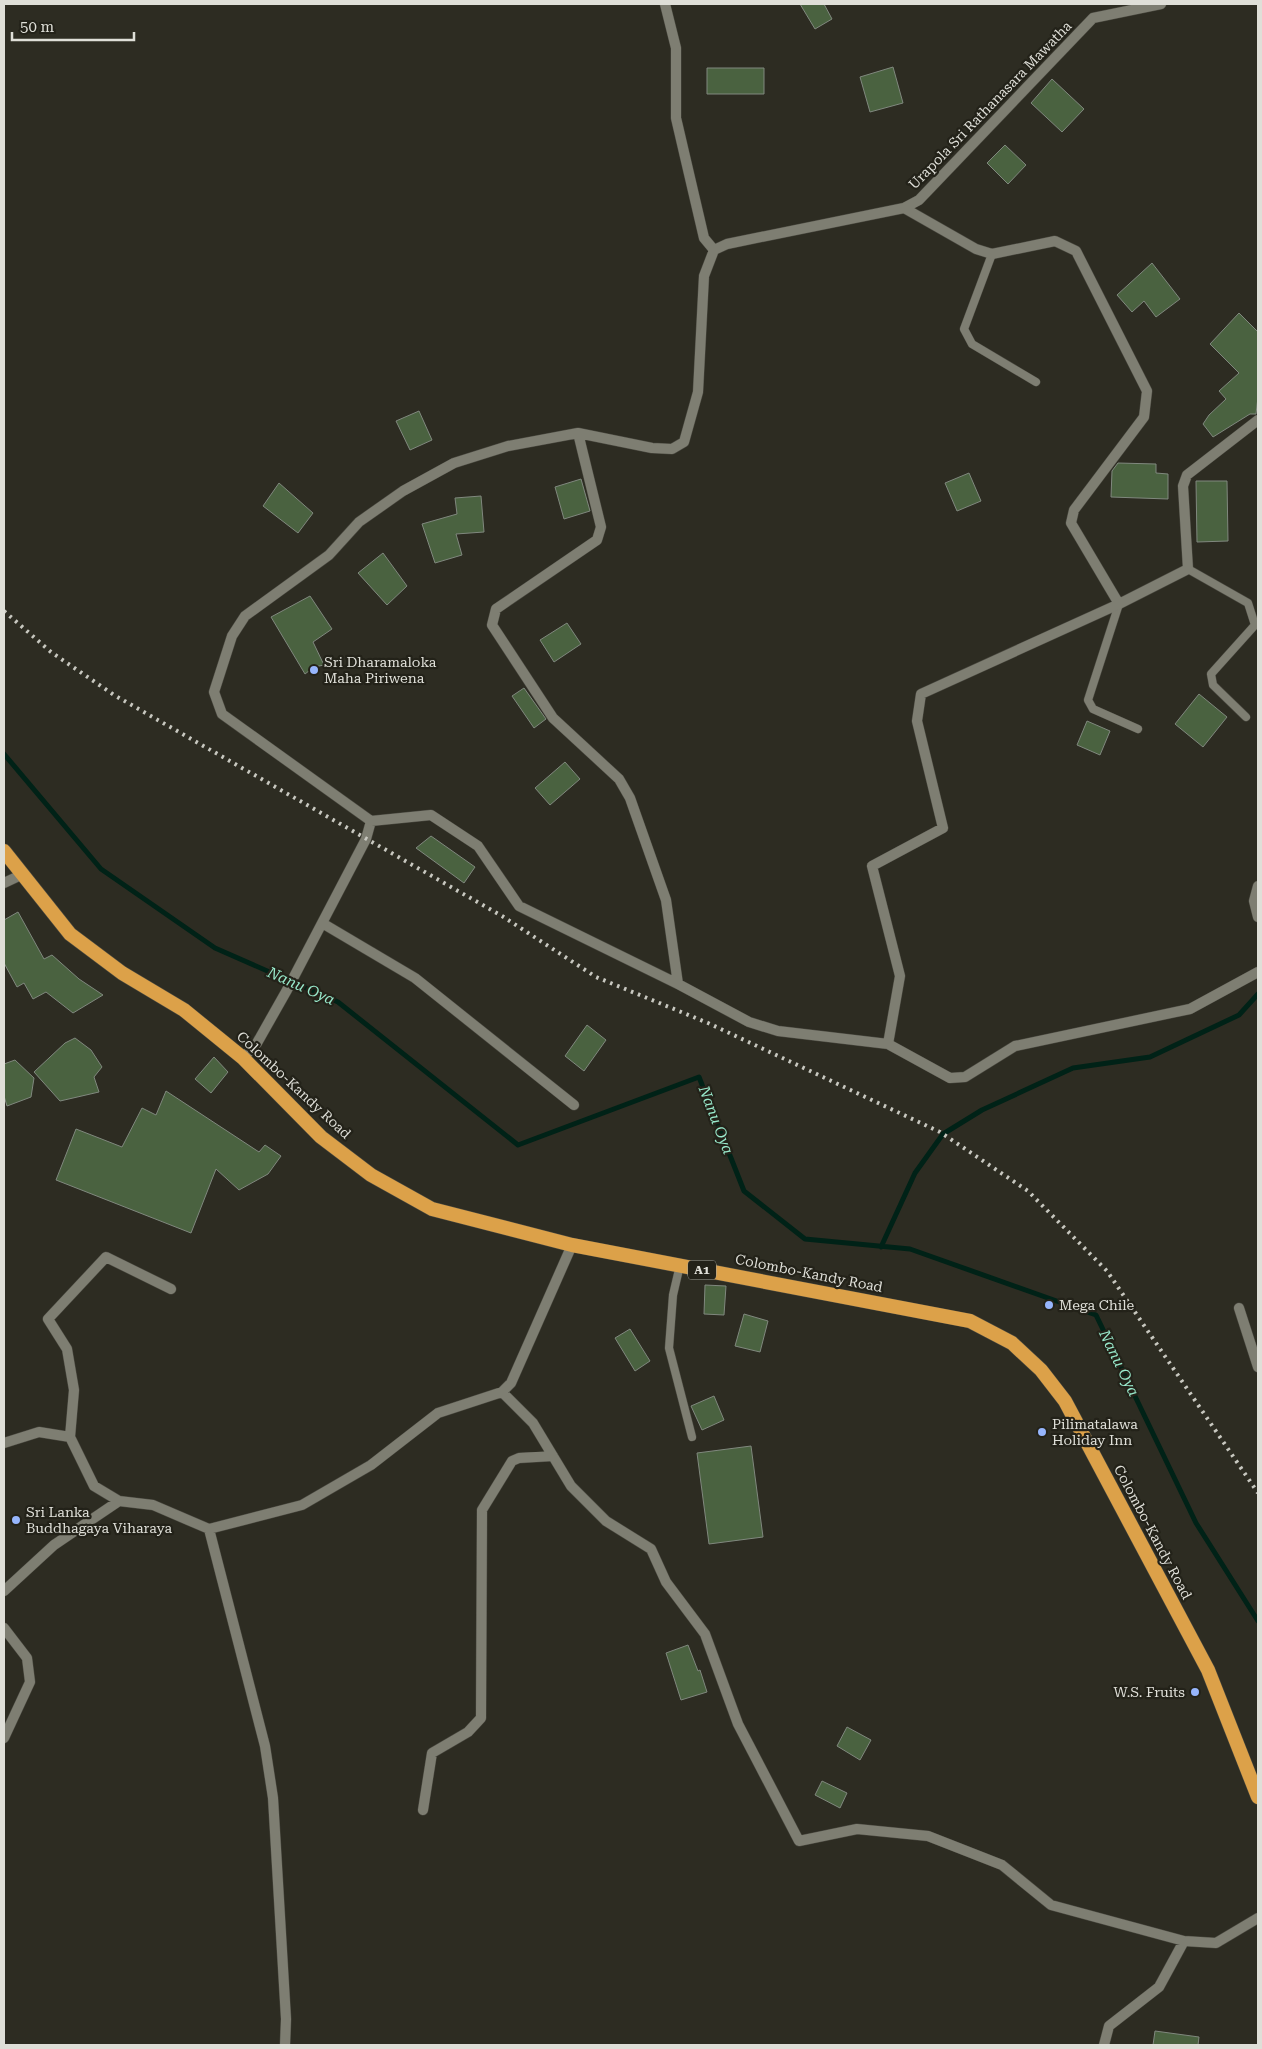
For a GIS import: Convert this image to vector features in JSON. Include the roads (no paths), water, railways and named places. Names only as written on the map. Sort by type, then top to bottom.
[{"type":"highway","name":"Colombo-Kandy Road","points":[[4,851],[21,875],[70,934],[122,973],[184,1010],[243,1058],[321,1136],[371,1175],[432,1209],[572,1244],[970,1321],[1012,1343],[1041,1370],[1065,1401],[1208,1670],[1258,1797]]},
{"type":"street","points":[[665,4],[676,48],[676,118],[704,238],[714,250],[704,276],[698,392],[684,442],[672,449],[652,448],[578,433],[508,446],[463,460],[403,491],[359,522],[329,555],[245,616],[232,636],[214,692],[222,714],[371,821],[431,816],[478,846],[519,906],[678,984],[750,1022],[778,1031],[888,1044],[950,1078],[965,1077],[1015,1046],[1190,1009],[1258,972]]},
{"type":"street","name":"Urapola Sri Rathanasara Mawatha","points":[[714,250],[727,244],[904,208],[919,200],[1093,18],[1161,4]]},
{"type":"street","points":[[904,208],[976,249],[992,254],[1055,242],[1076,251],[1148,391],[1144,417],[1074,510],[1071,523],[1119,604]]},
{"type":"street","points":[[888,1044],[900,976],[872,866],[943,828],[917,721],[921,694],[1119,604],[1188,569],[1183,486],[1188,475],[1258,420]]},
{"type":"street","points":[[578,433],[601,527],[597,540],[496,609],[492,624],[553,718],[619,779],[630,798],[666,900],[678,984]]},
{"type":"street","points":[[243,1058],[257,1043],[287,990],[366,839],[371,821]]},
{"type":"street","points":[[4,883],[21,875]]},
{"type":"street","points":[[1258,886],[1254,901],[1258,917]]},
{"type":"street","points":[[322,923],[415,978],[574,1105]]},
{"type":"street","points":[[171,1289],[106,1257],[48,1319],[67,1349],[74,1390],[70,1437],[94,1486],[119,1501],[153,1505],[209,1529],[302,1505],[371,1464],[438,1413],[502,1392],[511,1383],[572,1244]]},
{"type":"street","points":[[1239,1308],[1258,1368]]},
{"type":"street","points":[[502,1392],[533,1423],[571,1486],[606,1521],[652,1549],[666,1582],[705,1634],[738,1724],[800,1841],[857,1829],[928,1836],[1002,1865],[1051,1905],[1184,1941],[1216,1944],[1258,1918]]},
{"type":"street","points":[[4,1443],[39,1432],[70,1437]]},
{"type":"street","points":[[423,1810],[432,1753],[468,1732],[481,1718],[482,1510],[512,1461],[520,1458],[552,1456]]},
{"type":"street","points":[[4,1591],[54,1545],[119,1501]]},
{"type":"street","points":[[209,1529],[265,1746],[273,1798],[286,2019],[285,2045]]},
{"type":"street","points":[[4,1628],[27,1658],[30,1682],[4,1738]]},
{"type":"street","points":[[1104,2045],[1109,2026],[1159,1987],[1184,1941]]},
{"type":"lane","points":[[992,254],[964,330],[972,344],[1036,382]]},
{"type":"lane","points":[[1188,569],[1248,603],[1255,625],[1211,674],[1213,686],[1246,717]]},
{"type":"lane","points":[[1119,604],[1088,700],[1093,709],[1138,729]]},
{"type":"lane","points":[[680,1265],[673,1295],[669,1348],[692,1437]]},
{"type":"waterway","name":"Nanu Oya","points":[[4,754],[101,869],[215,948],[338,1002],[518,1145],[699,1077],[744,1191],[805,1239],[910,1249],[1096,1315],[1196,1523],[1258,1621]]},
{"type":"waterway","points":[[881,1247],[915,1173],[943,1134],[982,1110],[1073,1068],[1150,1057],[1239,1015],[1258,994]]},
{"type":"railway","points":[[4,611],[51,652],[114,695],[502,916],[596,977],[708,1023],[940,1132],[1028,1191],[1107,1271],[1258,1493]]},
{"type":"place","name":"Sri Dharamaloka Maha Piriwena","points":[[314,670]]},
{"type":"place","name":"Mega Chile","points":[[1049,1305]]},
{"type":"place","name":"Pilimatalawa Holiday Inn","points":[[1042,1432]]},
{"type":"place","name":"Sri Lanka Buddhagaya Viharaya","points":[[16,1520]]},
{"type":"place","name":"W.S. Fruits","points":[[1195,1692]]}]
